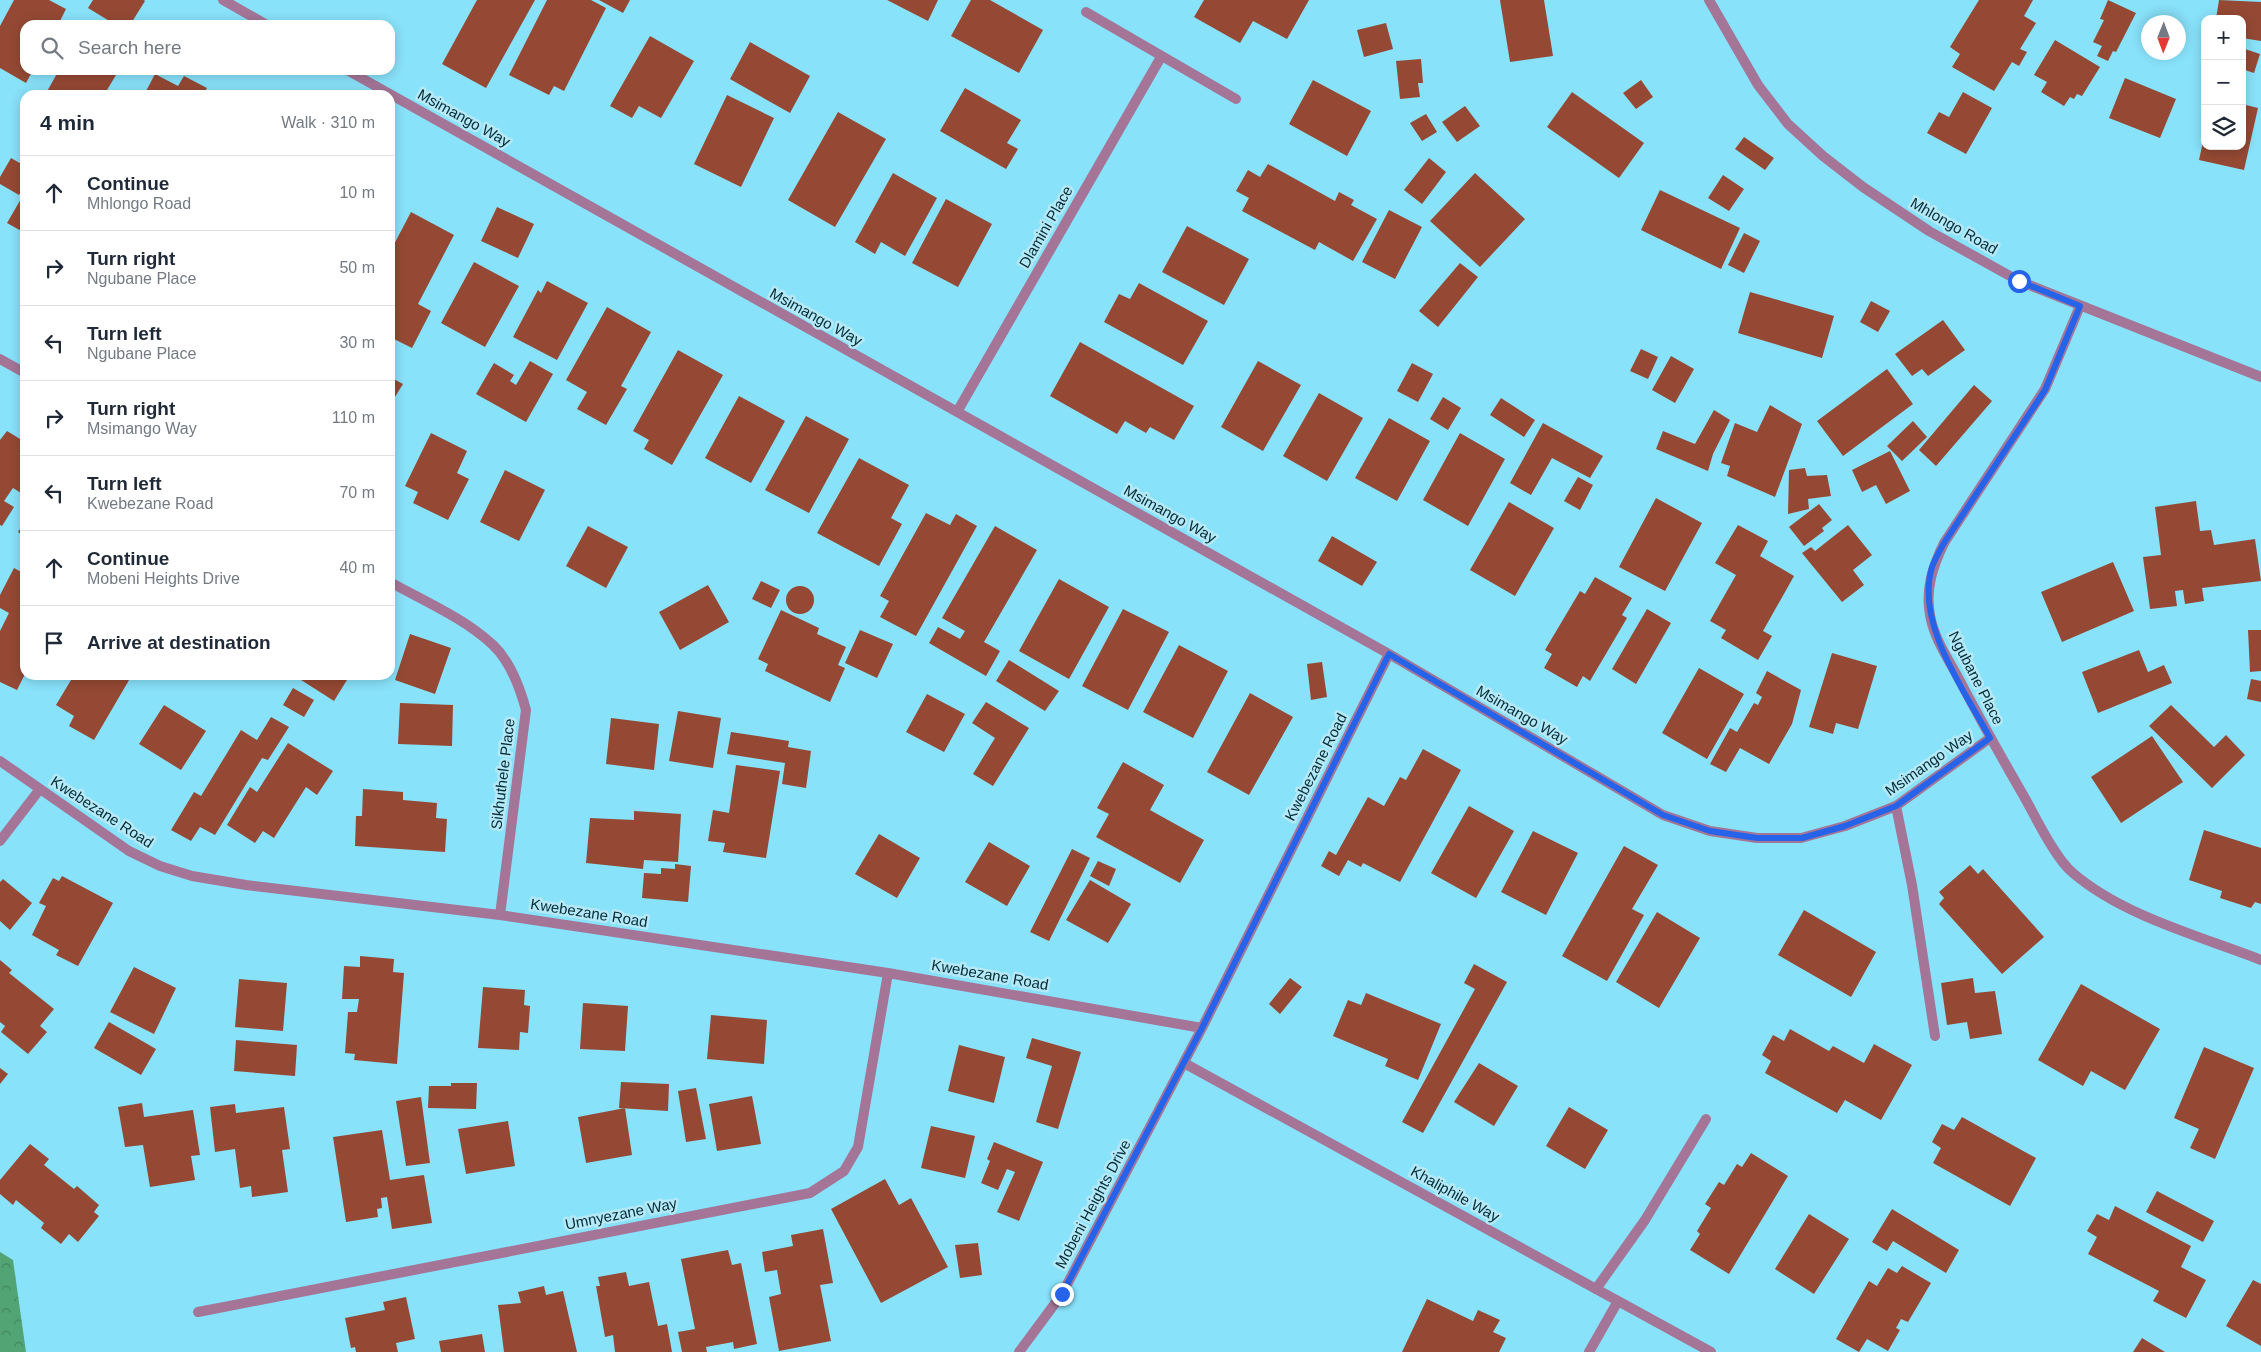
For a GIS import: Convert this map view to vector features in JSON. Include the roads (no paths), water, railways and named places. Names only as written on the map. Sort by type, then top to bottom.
[{"type":"street","points":[[223,0],[258,20]]},
{"type":"street","name":"Mhlongo Road","points":[[1708,0],[1758,85],[1788,124],[1823,156],[1863,187],[1929,231],[2019,281],[2261,377]]},
{"type":"street","points":[[1086,12],[1236,99]]},
{"type":"street","name":"Dlamini Place","points":[[957,412],[1161,57]]},
{"type":"street","name":"Msimango Way","points":[[356,75],[383,90]]},
{"type":"street","name":"Msimango Way","points":[[395,97],[1389,654],[1663,815],[1710,831],[1757,838],[1802,838],[1845,826],[1896,806],[1990,738]]},
{"type":"street","name":"Ngubane Place","points":[[2080,306],[2045,390],[1944,543],[1932,567],[1928,592],[1930,616],[1940,644],[1990,738],[2049,840],[2070,872],[2094,890],[2124,907],[2261,960]]},
{"type":"street","points":[[0,359],[20,370]]},
{"type":"street","name":"Sikhuthele Place","points":[[395,585],[468,627],[494,646],[521,691],[526,710],[500,915]]},
{"type":"street","name":"Kwebezane Road","points":[[1184,1063],[1389,654]]},
{"type":"street","name":"Kwebezane Road","points":[[0,761],[129,851],[160,866],[192,876],[246,885],[500,915],[888,973],[1202,1028]]},
{"type":"street","points":[[0,841],[40,790]]},
{"type":"street","points":[[1896,806],[1912,885],[1936,1036]]},
{"type":"street","name":"Umnyezane Way","points":[[198,1312],[810,1193],[844,1171],[858,1147],[888,973]]},
{"type":"street","name":"Khaliphile Way","points":[[1184,1063],[1711,1352]]},
{"type":"street","name":"Mobeni Heights Drive","points":[[1019,1352],[1062,1294],[1184,1063]]},
{"type":"street","points":[[1596,1289],[1645,1220],[1706,1119]]},
{"type":"street","points":[[1589,1352],[1618,1301]]}]
